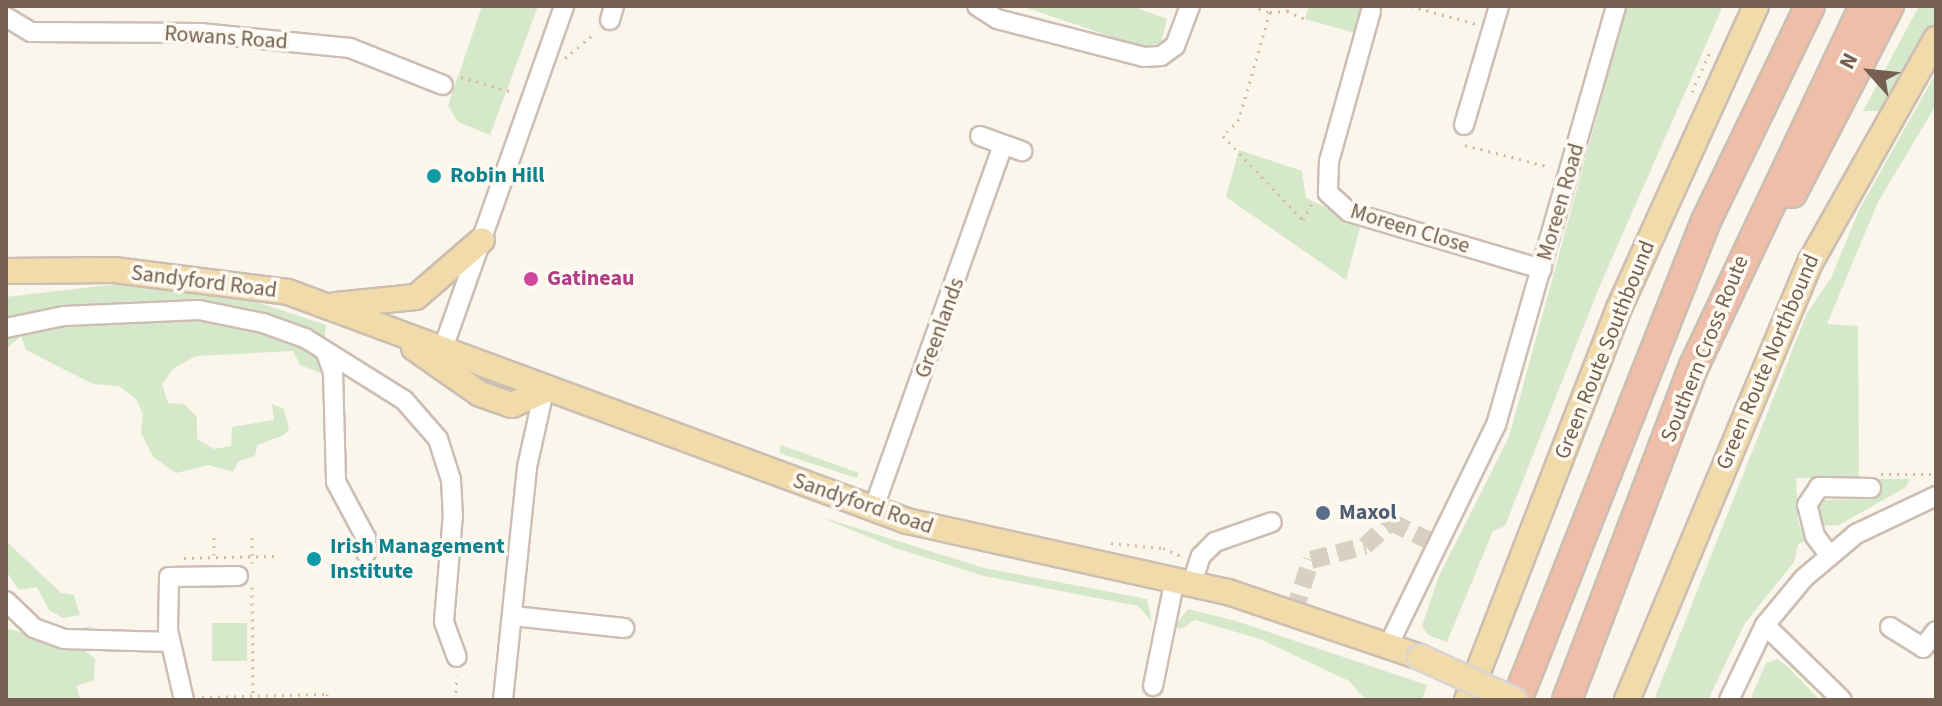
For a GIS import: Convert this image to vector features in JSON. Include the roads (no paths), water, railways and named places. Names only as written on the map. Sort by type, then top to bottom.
[{"type":"highway","points":[[1515,700],[1706,221],[1796,6]]},
{"type":"highway","points":[[1706,221],[1810,6]]},
{"type":"highway","name":"Southern Cross Route","points":[[1567,700],[1694,366],[1864,6]]},
{"type":"highway","points":[[1619,569],[1649,515],[1777,222],[1889,6]]},
{"type":"main road","name":"Green Route Southbound","points":[[1467,700],[1619,308],[1756,6]]},
{"type":"main road","name":"Green Route Northbound","points":[[1627,700],[1811,261],[1936,39]]},
{"type":"main road","points":[[330,306],[416,297],[482,240]]},
{"type":"main road","name":"Sandyford Road","points":[[6,271],[114,270],[230,281],[330,306],[544,391],[873,510],[995,544],[1183,581],[1389,644],[1515,700]]},
{"type":"main road","name":"Sandyford Road","points":[[396,333],[480,394],[512,405],[544,391]]},
{"type":"street","points":[[442,351],[564,6]]},
{"type":"street","points":[[977,6],[997,19],[1144,57],[1161,56],[1175,46],[1190,6]]},
{"type":"street","points":[[1464,125],[1499,6]]},
{"type":"street","name":"Moreen Road","points":[[1389,644],[1478,468],[1505,399],[1616,6]]},
{"type":"street","name":"Moreen Close","points":[[1371,11],[1326,177],[1328,193],[1349,212],[1542,269]]},
{"type":"street","name":"Rowans Road","points":[[6,17],[31,32],[200,33],[350,48],[443,85]]},
{"type":"street","points":[[980,136],[1022,151]]},
{"type":"street","name":"Greenlands","points":[[873,510],[1003,145]]},
{"type":"street","points":[[6,328],[64,316],[199,310],[277,327],[364,371],[404,400],[438,439],[451,480],[453,514],[444,622],[457,657]]},
{"type":"street","points":[[326,353],[333,372],[336,482],[366,538],[366,553]]},
{"type":"street","points":[[503,700],[527,467],[544,391]]},
{"type":"street","points":[[1830,556],[1815,536],[1807,505],[1819,487],[1871,488]]},
{"type":"street","points":[[1729,700],[1765,625],[1830,556],[1856,534],[1936,496]]},
{"type":"street","points":[[1153,686],[1183,581],[1201,556],[1215,542],[1272,522]]},
{"type":"street","points":[[184,700],[170,642],[169,577],[238,576]]},
{"type":"street","points":[[6,601],[34,628],[64,639],[170,642]]},
{"type":"street","points":[[513,616],[624,628]]},
{"type":"street","points":[[1765,625],[1842,700]]},
{"type":"street","points":[[1890,627],[1923,648],[1936,631]]},
{"type":"tunnel","points":[[1294,612],[1311,560],[1365,546],[1391,522],[1438,545]]},
{"type":"place","name":"Robin Hill","points":[[434,176]]},
{"type":"place","name":"Gatineau","points":[[531,279]]},
{"type":"place","name":"Maxol","points":[[1323,513]]},
{"type":"place","name":"Irish Management Institute","points":[[314,559]]}]
